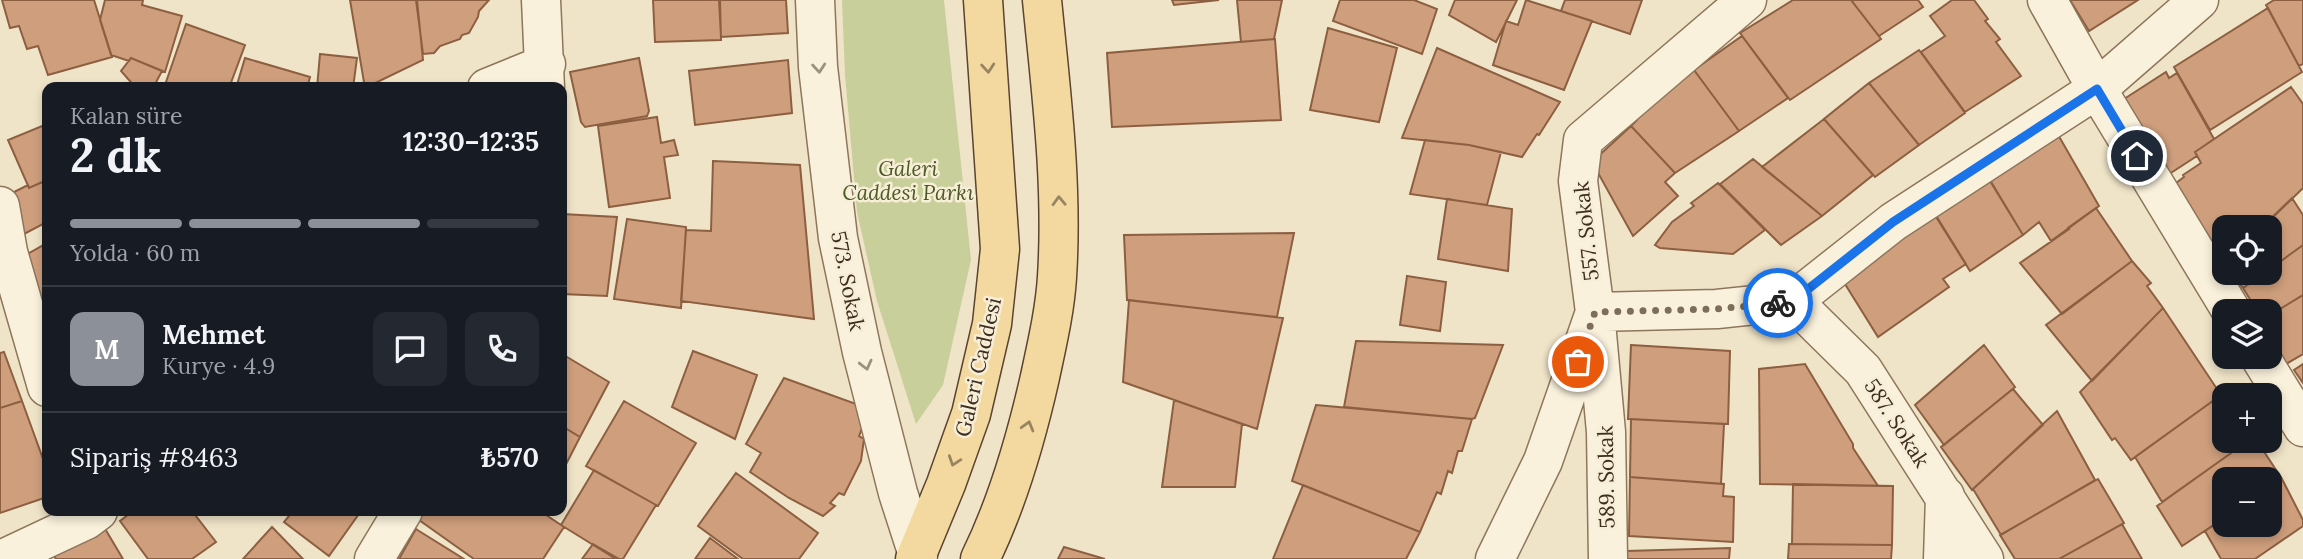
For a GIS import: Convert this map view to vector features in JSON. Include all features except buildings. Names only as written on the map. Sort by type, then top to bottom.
[{"type":"main road","name":"Galeri Caddesi","points":[[917,557],[971,414],[992,324],[1000,249],[982,0]]},
{"type":"main road","points":[[980,559],[994,531],[1030,424],[1048,343],[1057,279],[1057,163],[1042,0]]},
{"type":"street","points":[[516,82],[545,76],[541,0]]},
{"type":"street","name":"573. Sokak","points":[[816,0],[818,67],[838,238],[862,352],[917,557]]},
{"type":"street","name":"557. Sokak","points":[[1495,559],[1543,461],[1595,312],[1577,181],[1583,140],[1747,0]]},
{"type":"street","points":[[2047,0],[2097,89],[2224,299]]},
{"type":"street","points":[[1595,312],[1717,309],[1793,301],[1893,222],[2097,89],[2199,0]]},
{"type":"street","points":[[0,206],[4,253],[42,371]]},
{"type":"street","name":"587. Sokak","points":[[1793,301],[1863,370],[1984,559]]},
{"type":"street","name":"589. Sokak","points":[[1595,312],[1606,432],[1608,559]]},
{"type":"street","points":[[2267,369],[2303,427]]},
{"type":"street","points":[[1943,559],[1945,496]]},
{"type":"street","points":[[2,559],[85,516]]},
{"type":"street","points":[[374,559],[401,516]]},
{"type":"green space","name":"Galeri Caddesi Parkı","points":[[842,0],[944,0],[971,260],[943,385],[916,424],[877,301],[857,212],[845,75]]},
{"type":"way so far","points":[[1578,362],[1595,312],[1717,309],[1778,303]]},
{"type":"route","points":[[1778,303],[1793,301],[1893,222],[2097,89],[2137,156]]}]
